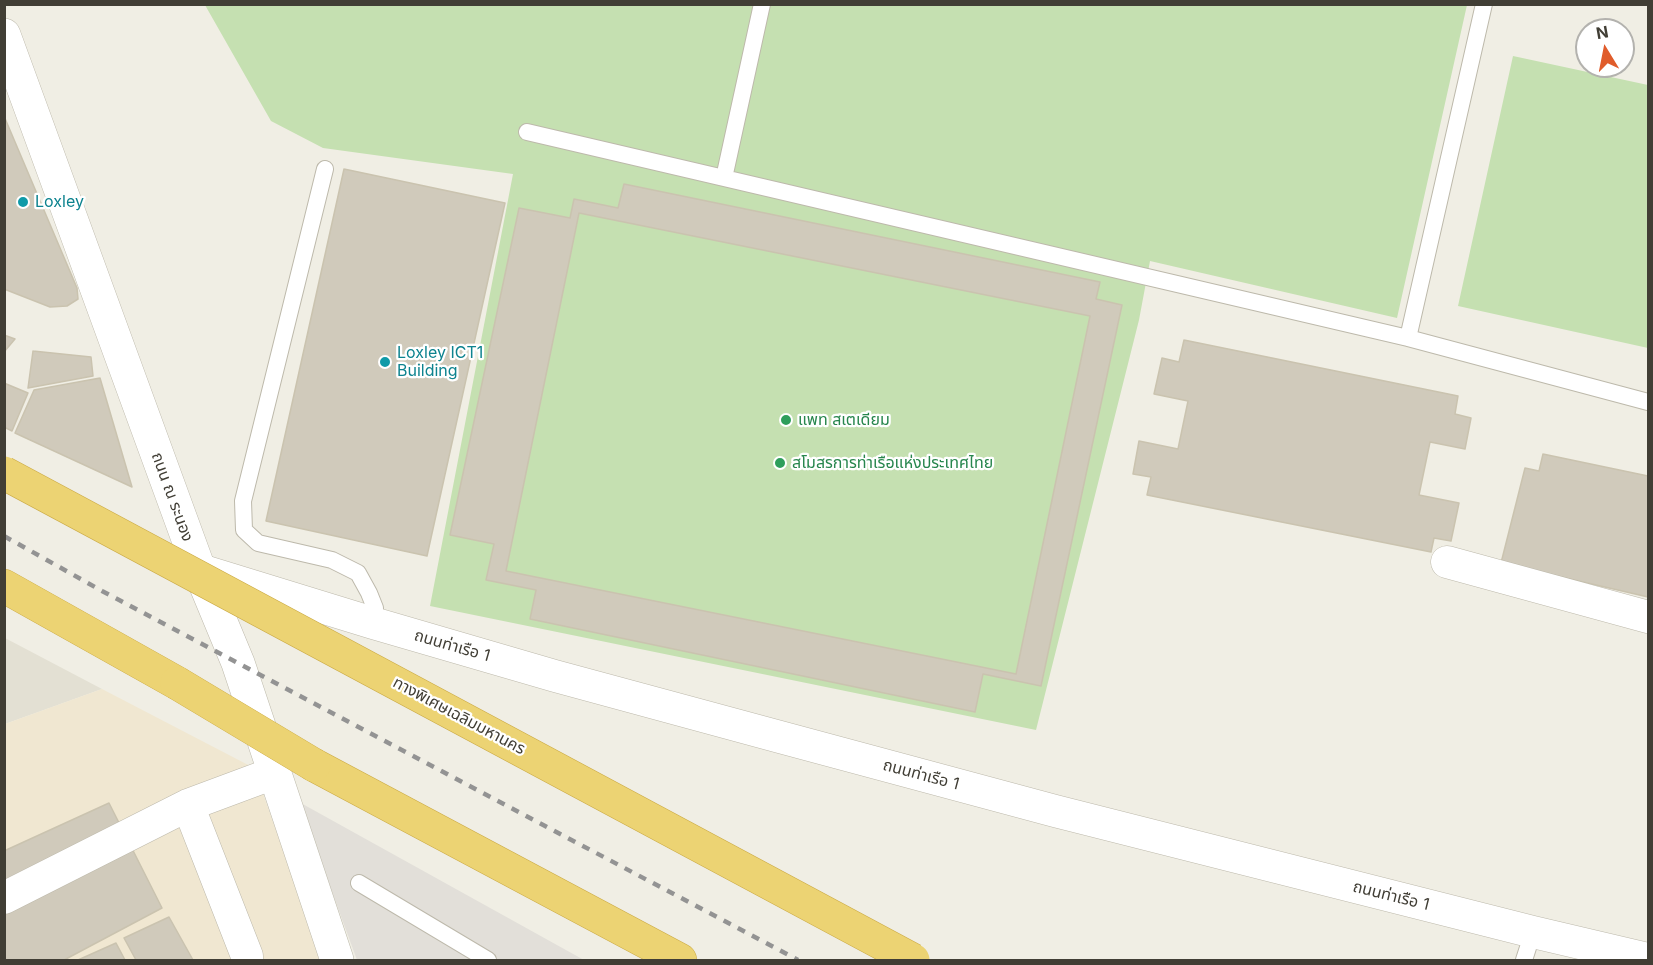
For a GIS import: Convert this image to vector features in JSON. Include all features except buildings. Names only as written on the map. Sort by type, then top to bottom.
[{"type":"highway","name":"ทางพิเศษเฉลิมมหานคร","points":[[4,473],[913,960]]},
{"type":"highway","points":[[4,586],[177,683],[314,765],[680,960]]},
{"type":"highway","points":[[4,602],[177,683]]},
{"type":"street","name":"ถนน ณ ระนอง","points":[[4,35],[199,569],[238,663],[337,960]]},
{"type":"street","points":[[1448,562],[1648,616]]},
{"type":"street","name":"ถนนท่าเรือ 1","points":[[199,569],[555,676],[1044,808],[1529,946],[1648,959]]},
{"type":"street","points":[[4,898],[188,805],[273,773]]},
{"type":"street","points":[[188,805],[247,960]]},
{"type":"lane","points":[[724,178],[762,4]]},
{"type":"lane","points":[[1408,338],[1484,4]]},
{"type":"lane","points":[[527,132],[1408,338],[1648,402]]},
{"type":"lane","points":[[325,169],[243,501],[244,530],[258,543],[332,560],[358,573],[375,608],[373,623]]},
{"type":"lane","points":[[359,883],[488,960]]},
{"type":"shaded area","points":[[5,638],[102,689],[5,724]]},
{"type":"shaded area","points":[[102,689],[254,768],[322,960],[5,960],[5,724]]},
{"type":"shaded area","points":[[299,802],[584,960],[357,960]]},
{"type":"green space","name":"สโมสรการท่าเรือแห่งประเทศไทย","points":[[205,5],[1467,5],[1397,318],[1150,261],[1139,320],[1036,730],[430,606],[513,174],[323,148],[271,121]]},
{"type":"green space","points":[[1513,56],[1575,69],[1575,78],[1615,78],[1648,85],[1648,348],[1458,306]]},
{"type":"railway","points":[[4,536],[102,591],[798,960]]},
{"type":"place","name":"Loxley","points":[[23,202]]},
{"type":"place","name":"Loxley ICT1 Building","points":[[385,362]]},
{"type":"place","name":"แพท สเตเดียม","points":[[786,420]]},
{"type":"place","name":"สโมสรการท่าเรือแห่งประเทศไทย","points":[[780,463]]}]
